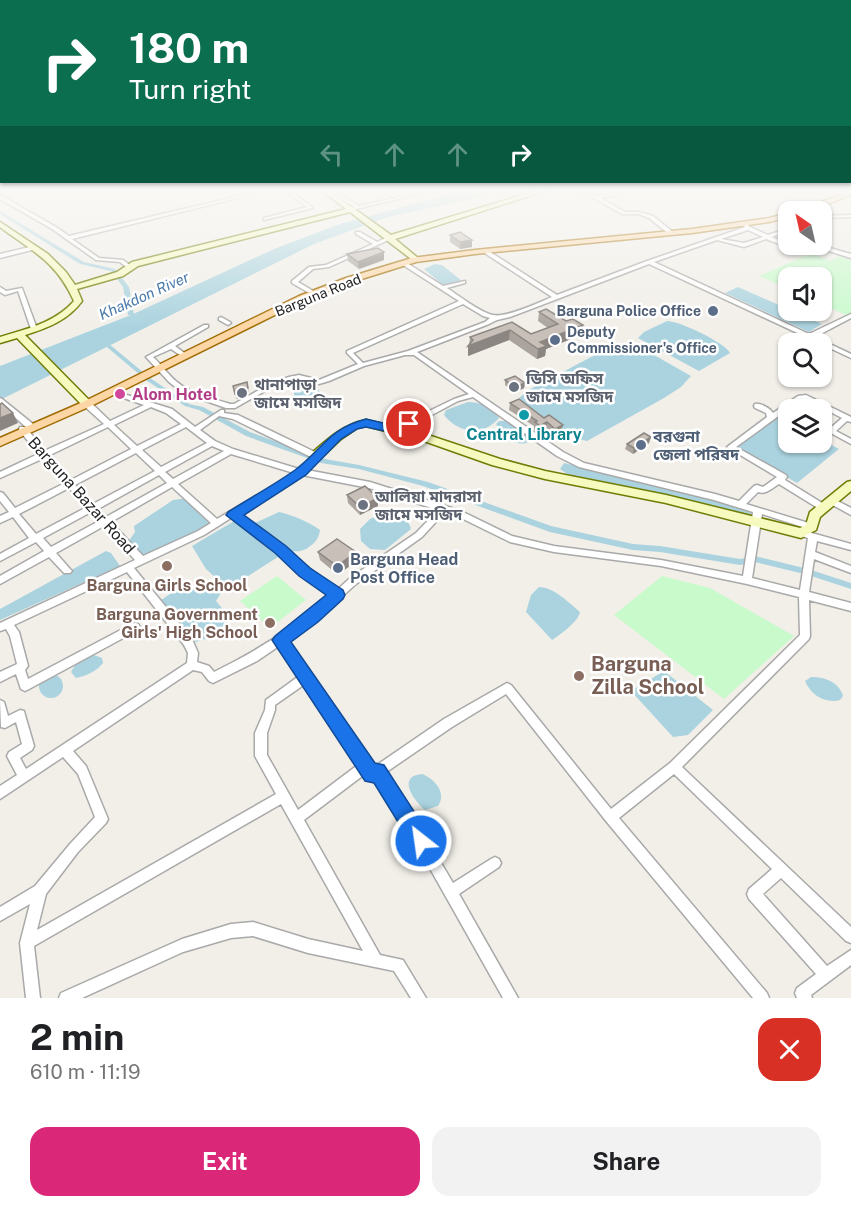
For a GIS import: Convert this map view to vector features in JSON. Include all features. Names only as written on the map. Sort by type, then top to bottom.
[{"type":"main road","name":"Barguna Road","points":[[0,441],[124,386],[313,293],[349,280],[415,260],[484,250],[623,237]]},
{"type":"street","points":[[0,340],[50,323],[78,302],[73,288],[55,262],[17,237]]},
{"type":"street","points":[[68,238],[74,237]]},
{"type":"street","points":[[73,288],[120,274],[135,264],[246,237]]},
{"type":"street","points":[[364,237],[376,243]]},
{"type":"street","points":[[313,293],[294,282],[311,268],[327,266],[395,237]]},
{"type":"street","points":[[206,326],[149,357],[158,369],[177,386],[228,406],[235,406],[291,378],[327,380],[362,365],[411,352],[495,318],[508,316],[649,262],[726,237]]},
{"type":"street","points":[[719,240],[744,245],[767,237]]},
{"type":"street","points":[[68,238],[98,259],[121,261],[130,268]]},
{"type":"street","points":[[390,238],[415,260]]},
{"type":"street","points":[[0,256],[34,249]]},
{"type":"street","points":[[484,250],[557,298]]},
{"type":"street","points":[[832,251],[851,256]]},
{"type":"street","points":[[649,262],[800,333]]},
{"type":"street","points":[[405,264],[462,302],[495,318]]},
{"type":"street","points":[[442,288],[463,282]]},
{"type":"street","points":[[0,289],[5,293],[20,289],[34,329]]},
{"type":"street","points":[[362,365],[349,352],[462,302]]},
{"type":"street","points":[[817,333],[851,316]]},
{"type":"street","points":[[221,319],[228,323]]},
{"type":"street","points":[[19,334],[86,403],[217,524]]},
{"type":"street","points":[[171,346],[185,356]]},
{"type":"street","points":[[832,348],[851,357]]},
{"type":"street","points":[[411,352],[560,454],[582,465],[740,505],[758,516],[804,532]]},
{"type":"street","points":[[111,392],[169,411],[186,424],[197,428],[212,443],[230,451],[370,485],[443,508],[510,539],[555,549],[661,563],[747,580],[851,607]]},
{"type":"street","points":[[398,430],[456,400],[474,394]]},
{"type":"street","points":[[740,505],[757,488],[763,491],[783,477],[731,447],[800,397],[806,397],[849,419],[831,431],[851,442]]},
{"type":"street","name":"Barguna Bazar Road","points":[[0,400],[26,429],[43,455],[141,561]]},
{"type":"street","points":[[0,475],[150,405]]},
{"type":"street","points":[[197,428],[228,406]]},
{"type":"street","points":[[758,406],[769,412],[771,418]]},
{"type":"street","points":[[218,414],[235,417],[315,456]]},
{"type":"street","points":[[0,520],[186,424]]},
{"type":"street","points":[[0,677],[23,666],[14,632],[12,633],[4,625],[217,524],[303,470],[336,436],[360,424],[424,437],[496,462],[545,475],[758,516],[851,547]]},
{"type":"street","points":[[0,558],[212,443]]},
{"type":"street","points":[[0,580],[230,451]]},
{"type":"street","points":[[778,480],[828,504],[851,512]]},
{"type":"street","points":[[610,817],[674,767],[805,636],[804,595],[811,554],[804,532],[814,515],[851,485]]},
{"type":"street","points":[[0,495],[67,571]]},
{"type":"street","points":[[192,665],[205,669],[213,678],[253,658],[312,618],[337,595],[419,535],[443,508]]},
{"type":"street","points":[[232,515],[242,519],[280,549],[304,572],[337,595]]},
{"type":"street","points":[[747,580],[758,516]]},
{"type":"street","points":[[811,554],[851,570]]},
{"type":"street","points":[[128,567],[188,642],[193,653],[192,665]]},
{"type":"street","points":[[19,668],[25,686],[135,627]]},
{"type":"street","points":[[281,640],[372,769],[401,806],[511,998]]},
{"type":"street","points":[[0,794],[192,665]]},
{"type":"street","points":[[307,676],[270,703],[270,710],[261,733],[261,756],[376,960]]},
{"type":"street","points":[[297,818],[372,769],[507,688],[610,817],[762,998]]},
{"type":"street","points":[[0,705],[5,723],[20,715],[28,746],[13,756],[24,777]]},
{"type":"street","points":[[0,914],[40,891],[74,848],[102,819],[82,770],[67,753],[66,748]]},
{"type":"street","points":[[674,767],[851,936]]},
{"type":"street","points":[[27,943],[284,796]]},
{"type":"street","points":[[451,892],[495,863]]},
{"type":"street","points":[[782,869],[754,894],[826,975]]},
{"type":"street","points":[[33,998],[27,943],[40,891]]},
{"type":"street","points":[[66,998],[182,946],[231,931],[253,929],[308,946],[398,965],[418,998]]},
{"type":"street","points":[[805,998],[802,993],[851,957]]},
{"type":"green space","points":[[806,255],[816,255],[830,261],[841,256],[851,260],[851,313],[846,315],[832,309],[832,267],[779,267]]},
{"type":"green space","points":[[778,268],[778,284],[759,276]]},
{"type":"green space","points":[[277,576],[306,600],[270,628],[240,601]]},
{"type":"green space","points":[[662,576],[710,588],[794,636],[724,699],[614,615]]},
{"type":"water","points":[[307,237],[334,237],[314,244],[0,400],[0,366],[131,315],[274,249]]},
{"type":"water","points":[[435,264],[442,265],[462,281],[443,285],[424,269]]},
{"type":"water","points":[[738,287],[778,305],[778,318],[725,293]]},
{"type":"water","points":[[667,321],[702,333],[730,353],[699,371],[638,338],[644,332]]},
{"type":"water","points":[[785,321],[815,321],[822,324],[809,332]]},
{"type":"water","points":[[624,343],[647,351],[691,376],[681,387],[664,398],[587,441],[569,435],[550,424],[519,398],[527,391],[610,347]]},
{"type":"water","points":[[315,385],[326,400],[324,404],[306,407],[294,400],[294,391]]},
{"type":"water","points":[[468,402],[486,406],[499,418],[486,428],[471,430],[456,426],[444,415],[446,410]]},
{"type":"water","points":[[776,417],[778,418],[778,453],[832,453],[832,445],[839,449],[797,483],[735,447]]},
{"type":"water","points":[[499,421],[508,421],[528,435],[529,442],[511,441],[496,424]]},
{"type":"water","points":[[564,463],[652,483],[731,505],[753,514],[751,516],[570,476],[560,469]]},
{"type":"water","points":[[184,499],[210,526],[142,557],[128,542],[135,532],[134,526],[173,500]]},
{"type":"water","points":[[279,512],[301,519],[320,530],[316,541],[306,549],[299,551],[286,549],[274,542],[255,523]]},
{"type":"water","points":[[382,514],[404,518],[411,529],[385,550],[370,549],[361,541],[360,529],[370,519]]},
{"type":"water","points":[[236,520],[281,555],[228,589],[206,569],[192,546]]},
{"type":"water","points":[[106,551],[111,553],[120,566],[0,620],[0,609]]},
{"type":"water","points":[[211,586],[221,593],[216,601],[231,619],[208,637],[192,642],[161,600],[176,590]]},
{"type":"water","points":[[539,587],[556,593],[580,612],[573,623],[552,640],[526,612],[531,595]]},
{"type":"water","points":[[94,655],[102,658],[103,663],[91,673],[76,678],[71,672],[77,662]]},
{"type":"water","points":[[664,671],[713,710],[688,735],[673,737],[631,691]]},
{"type":"water","points":[[51,674],[56,675],[62,681],[62,691],[56,697],[51,698],[46,697],[40,691],[39,686],[40,681],[46,675]]},
{"type":"water","points":[[811,677],[831,681],[843,696],[840,700],[834,701],[819,697],[805,681]]},
{"type":"water","points":[[422,774],[435,783],[441,796],[438,806],[425,810],[412,795],[409,784],[410,779]]},
{"type":"building","points":[[452,237],[467,237],[472,240],[460,242]]},
{"type":"building","points":[[378,248],[384,252],[358,262],[347,254]]},
{"type":"building","points":[[546,309],[566,321],[573,319],[583,325],[540,342],[547,346],[538,349],[510,330],[468,346],[473,340],[470,337],[512,322],[531,334],[558,324],[539,312]]},
{"type":"building","points":[[515,376],[525,383],[515,387],[505,380]]},
{"type":"building","points":[[247,382],[248,388],[235,394],[233,386]]},
{"type":"building","points":[[519,399],[544,418],[549,415],[563,425],[555,429],[547,422],[540,426],[535,422],[537,421],[510,403]]},
{"type":"building","points":[[2,403],[13,413],[0,418],[0,404]]},
{"type":"building","points":[[644,433],[651,437],[634,448],[627,444]]},
{"type":"building","points":[[365,486],[378,498],[360,507],[347,495]]},
{"type":"building","points":[[337,539],[356,552],[337,566],[318,552]]},
{"type":"waterway","name":"Khakdon River","points":[[40,237],[82,263],[113,270],[126,287],[131,315]]},
{"type":"waterway","points":[[103,341],[148,379],[187,405],[201,408],[248,434],[324,461],[359,467],[425,484],[550,529],[633,547],[740,562],[755,559],[808,572],[851,586]]},
{"type":"place","name":"Barguna Police Office","points":[[713,311]]},
{"type":"place","name":"Deputy Commissioner's Office","points":[[555,340]]},
{"type":"place","name":"ডিসি অফিস জামে মসজিদ","points":[[514,387]]},
{"type":"place","name":"থানাপাড়া জামে মসজিদ","points":[[242,393]]},
{"type":"place","name":"Alom Hotel","points":[[120,394]]},
{"type":"place","name":"Central Library","points":[[524,415]]},
{"type":"place","name":"বরগুনা জেলা পরিষদ","points":[[641,445]]},
{"type":"place","name":"আলিয়া মাদরাসা জামে মসজিদ","points":[[363,505]]},
{"type":"place","name":"Barguna Girls School","points":[[167,566]]},
{"type":"place","name":"Barguna Head Post Office","points":[[338,568]]},
{"type":"place","name":"Barguna Government Girls' High School","points":[[270,623]]},
{"type":"place","name":"Barguna Zilla School","points":[[579,676]]},
{"type":"route","points":[[409,424],[398,430],[366,423],[353,426],[336,436],[301,472],[232,515],[242,519],[280,549],[304,572],[337,595],[312,618],[281,640],[372,774],[377,772],[401,806],[421,841]]}]
